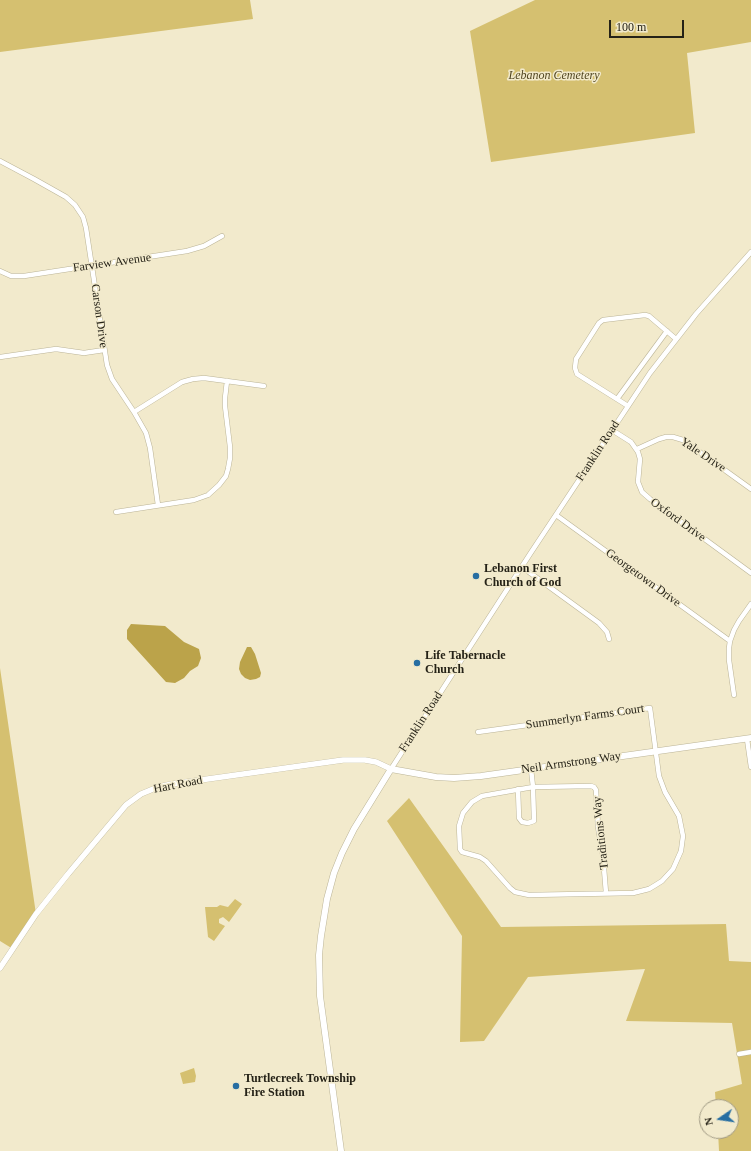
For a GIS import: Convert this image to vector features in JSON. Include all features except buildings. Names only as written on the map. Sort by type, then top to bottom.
[{"type":"main road","name":"Neil Armstrong Way","points":[[391,769],[404,770],[436,777],[454,778],[481,776],[749,738]]},
{"type":"main road","name":"Franklin Road","points":[[341,1151],[320,996],[319,977],[321,936],[327,899],[342,853],[354,829],[391,769]]},
{"type":"street","name":"Carson Drive","points":[[0,161],[66,197],[80,210],[85,224],[104,350],[109,372],[143,426],[147,437],[158,506]]},
{"type":"street","name":"Farview Avenue","points":[[0,271],[11,276],[24,276],[187,251],[204,246],[222,236]]},
{"type":"street","name":"Franklin Road","points":[[391,769],[650,373],[676,338],[751,252]]},
{"type":"street","points":[[628,406],[577,374],[575,368],[576,359],[599,323],[603,320],[645,314],[676,338]]},
{"type":"street","points":[[616,399],[667,331]]},
{"type":"street","points":[[0,357],[49,350],[84,353],[104,350]]},
{"type":"street","points":[[134,412],[169,389],[186,380],[204,378],[264,386]]},
{"type":"street","points":[[116,512],[194,500],[214,491],[226,476],[230,458],[225,402],[227,381]]},
{"type":"street","points":[[612,430],[631,442],[637,449]]},
{"type":"street","name":"Yale Drive","points":[[637,449],[666,437],[673,437],[683,440],[708,456],[751,489]]},
{"type":"street","name":"Oxford Drive","points":[[637,449],[640,459],[638,482],[642,492],[751,573]]},
{"type":"street","name":"Georgetown Drive","points":[[556,515],[730,641]]},
{"type":"street","points":[[522,567],[599,623],[607,632],[609,639]]},
{"type":"street","points":[[734,694],[729,660],[730,641],[739,621],[751,604]]},
{"type":"street","name":"Summerlyn Farms Court","points":[[478,732],[650,708],[656,751]]},
{"type":"street","points":[[749,738],[751,767]]},
{"type":"street","name":"Traditions Way","points":[[606,893],[604,856],[598,827],[596,790],[592,786],[533,787],[482,796],[472,802],[463,813],[459,826],[460,849],[465,854],[480,857],[486,861],[515,892],[529,895],[633,893],[649,889],[669,875],[682,851],[683,836],[679,816],[669,801],[659,776],[656,751]]},
{"type":"street","name":"Hart Road","points":[[0,968],[36,914],[64,878],[126,805],[141,794],[158,787],[172,784],[343,760],[366,760],[376,762],[391,769]]},
{"type":"street","points":[[518,790],[519,818],[522,822],[534,820],[531,769]]},
{"type":"street","points":[[738,1054],[751,1052]]},
{"type":"green space","points":[[0,0],[250,0],[253,19],[0,52]]},
{"type":"green space","name":"Lebanon Cemetery","points":[[535,0],[751,0],[751,42],[687,53],[695,133],[491,162],[470,31]]},
{"type":"green space","points":[[0,668],[36,914],[13,949],[0,941]]},
{"type":"green space","points":[[409,798],[501,927],[726,924],[729,961],[751,962],[751,1151],[719,1151],[718,1139],[739,1139],[739,1099],[715,1099],[715,1092],[742,1084],[732,1023],[626,1021],[645,969],[528,977],[484,1041],[460,1042],[462,936],[387,821]]},
{"type":"green space","points":[[235,899],[242,904],[229,922],[223,917],[219,919],[219,923],[225,926],[214,941],[208,937],[205,907],[217,907],[220,905],[228,907]]},
{"type":"green space","points":[[194,1068],[196,1076],[195,1082],[183,1084],[180,1073]]},
{"type":"shaded area","points":[[131,624],[165,626],[184,642],[199,649],[201,658],[198,666],[190,671],[184,678],[175,683],[166,682],[127,639],[127,630]]},
{"type":"shaded area","points":[[247,647],[251,647],[255,654],[261,673],[260,677],[256,679],[250,680],[245,678],[239,669],[240,662]]},
{"type":"place","name":"Lebanon First Church of God","points":[[476,576]]},
{"type":"place","name":"Life Tabernacle Church","points":[[417,663]]},
{"type":"place","name":"Turtlecreek Township Fire Station","points":[[236,1086]]}]
